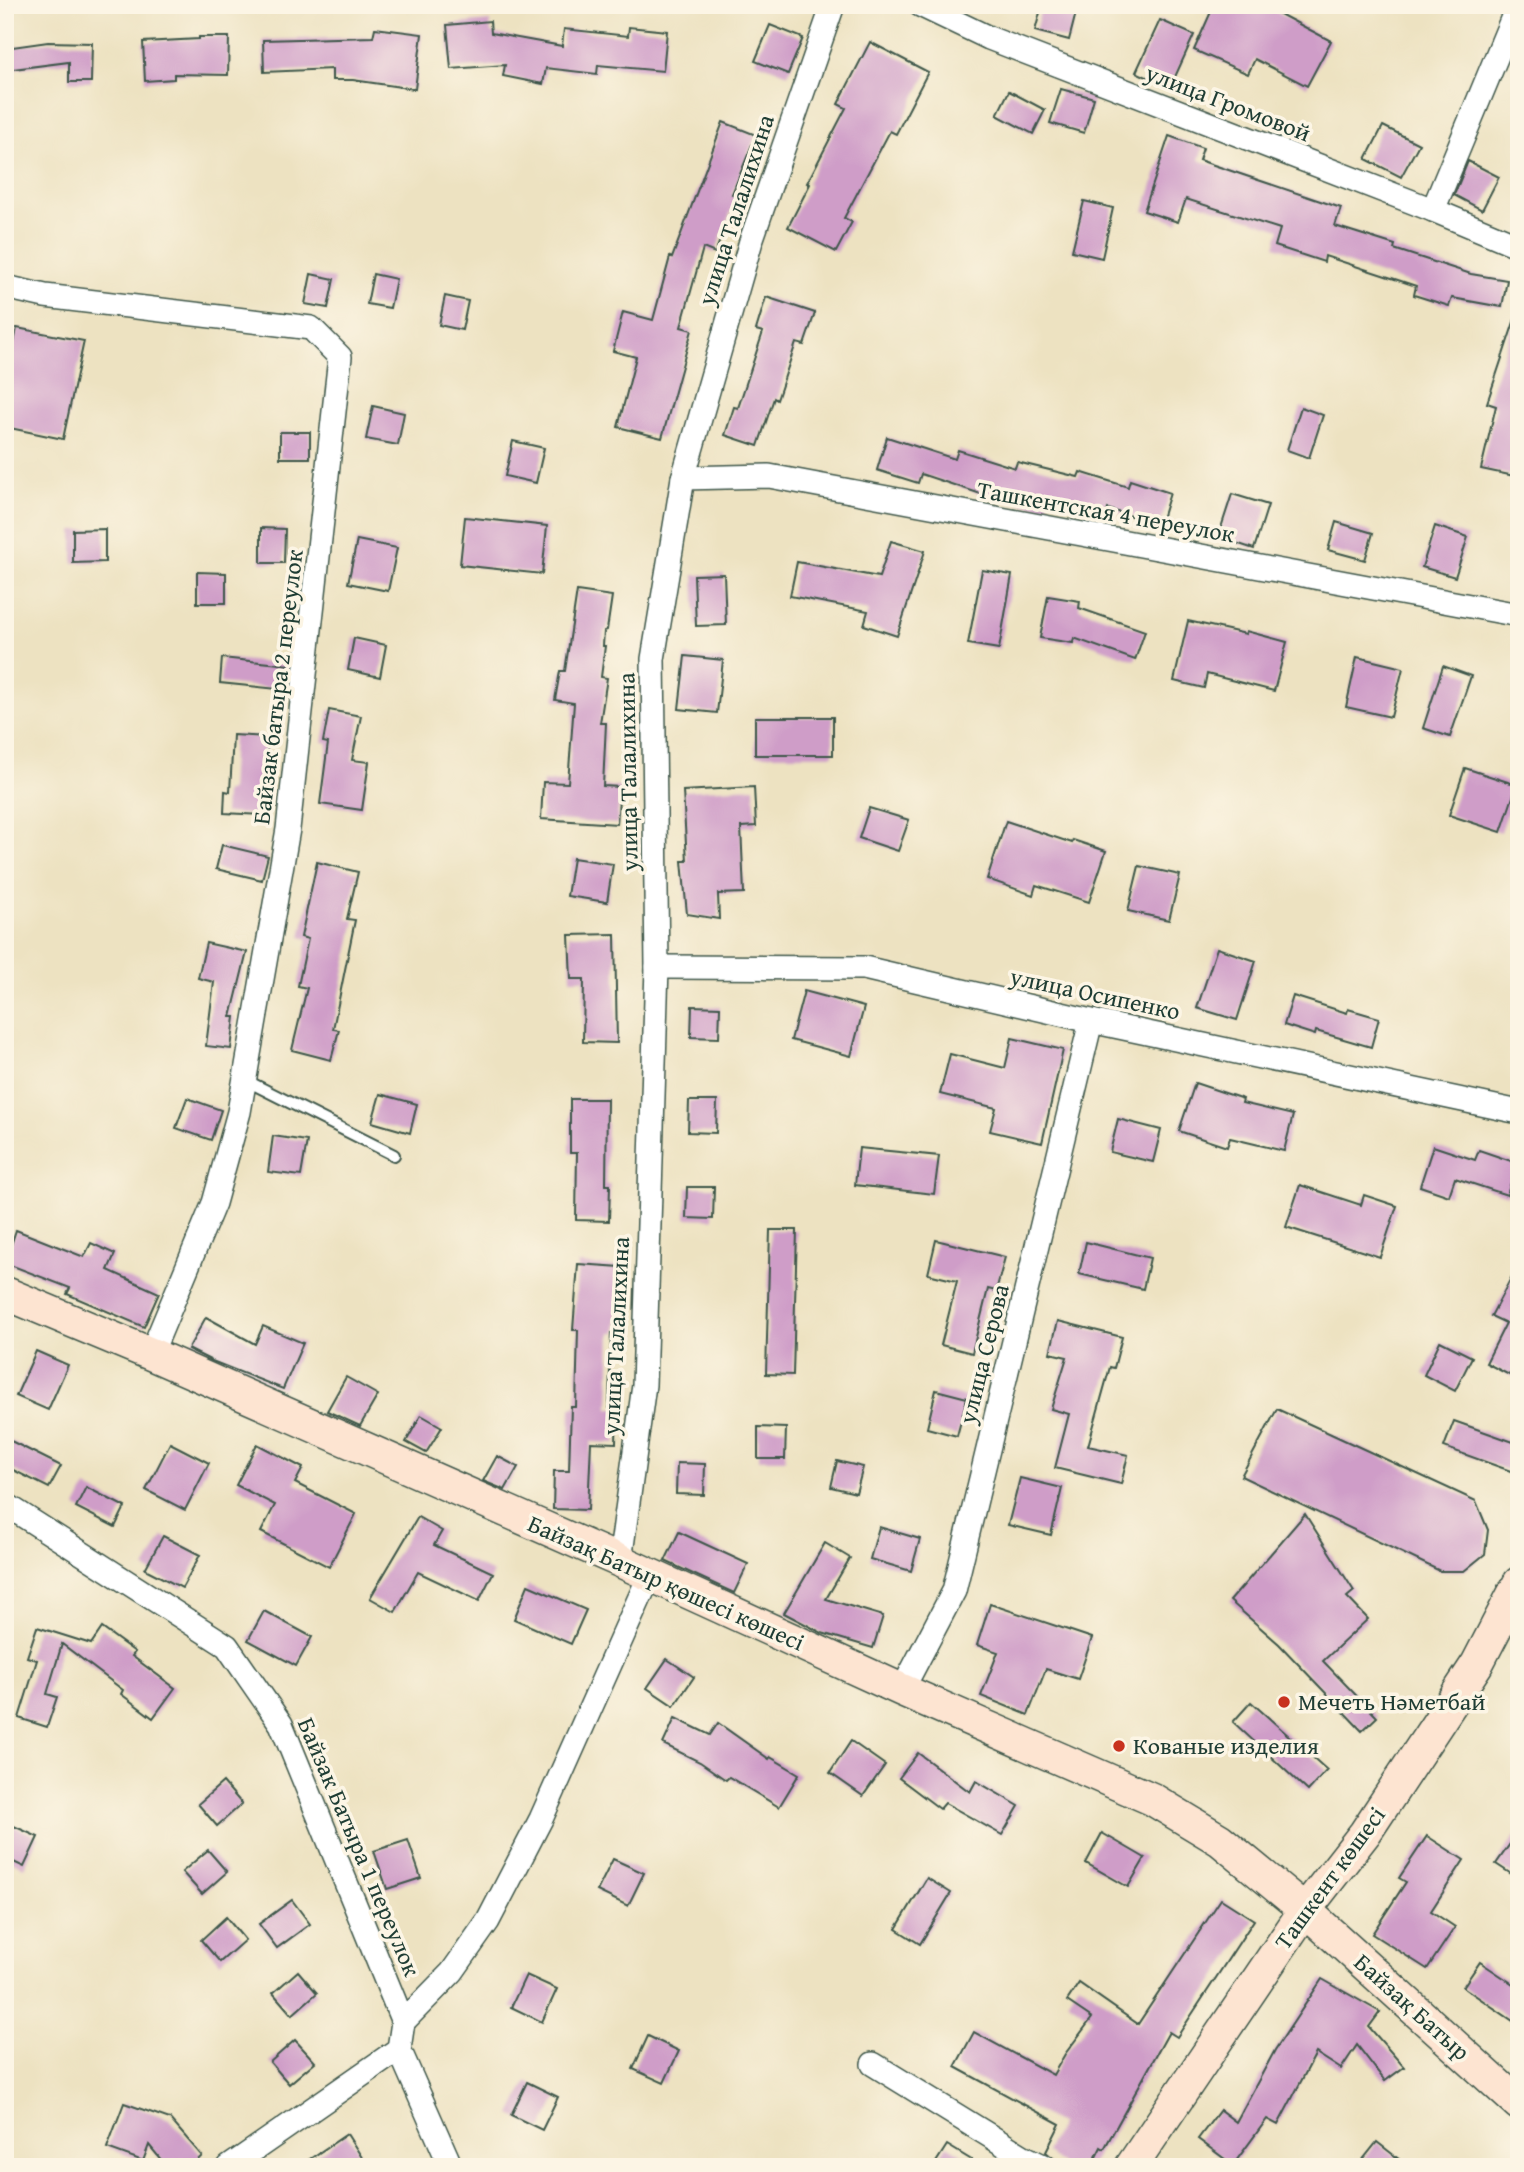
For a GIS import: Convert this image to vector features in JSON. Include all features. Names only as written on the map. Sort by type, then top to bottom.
[{"type":"main road","name":"Байзақ Батыр қөшесі көшесі","points":[[5,1293],[151,1354],[1152,1799],[1220,1840],[1305,1910]]},
{"type":"main road","name":"Ташкент көшесі","points":[[1131,2167],[1305,1910],[1365,1833],[1470,1676],[1519,1583]]},
{"type":"main road","name":"Байзақ Батыр","points":[[1305,1910],[1519,2104]]},
{"type":"street","name":"улица Талалихина","points":[[620,1561],[644,1385],[657,967],[653,659],[683,478],[751,241],[833,5]]},
{"type":"street","name":"улица Громовой","points":[[920,5],[989,38],[1519,246]]},
{"type":"street","points":[[1433,210],[1518,5]]},
{"type":"street","name":"Байзак батыра 2 переулок","points":[[5,287],[45,296],[311,328],[340,357],[288,829],[239,1112],[214,1203],[151,1354]]},
{"type":"street","name":"Ташкентская 4 переулок","points":[[683,478],[769,476],[1519,615]]},
{"type":"street","name":"улица Осипенко","points":[[657,967],[864,968],[1091,1021],[1519,1112]]},
{"type":"street","name":"улица Серова","points":[[902,1690],[954,1591],[1091,1021]]},
{"type":"street","name":"Байзак Батыра 1 переулок","points":[[5,1504],[227,1646],[281,1724],[403,2022]]},
{"type":"street","points":[[451,2167],[399,2049],[403,2022],[452,1972],[488,1921],[541,1819],[649,1577]]},
{"type":"street","points":[[229,2167],[399,2049]]},
{"type":"street","points":[[873,2064],[1024,2157],[1045,2167]]},
{"type":"lane","points":[[245,1080],[394,1155]]},
{"type":"building","points":[[1042,5],[1078,5],[1069,40],[1035,31]]},
{"type":"building","points":[[1214,5],[1279,5],[1276,12],[1331,41],[1307,86],[1255,59],[1248,74],[1194,50]]},
{"type":"building","points":[[1160,20],[1194,35],[1170,88],[1136,72]]},
{"type":"building","points":[[490,21],[491,33],[562,46],[564,29],[628,36],[629,27],[667,31],[663,71],[598,65],[597,74],[546,68],[543,84],[503,76],[505,65],[451,69],[447,25]]},
{"type":"building","points":[[770,25],[803,38],[788,74],[755,61]]},
{"type":"building","points":[[375,28],[422,34],[415,89],[353,80],[332,80],[332,69],[264,72],[263,40],[373,37]]},
{"type":"building","points":[[229,37],[228,75],[174,74],[174,79],[145,81],[143,42]]},
{"type":"building","points":[[48,42],[92,43],[91,82],[69,82],[69,62],[5,70],[5,48]]},
{"type":"building","points":[[870,42],[928,72],[896,134],[890,131],[844,218],[852,222],[836,252],[788,227],[810,184],[807,183],[846,108],[838,104]]},
{"type":"building","points":[[1061,89],[1094,98],[1084,133],[1050,123]]},
{"type":"building","points":[[1009,91],[1045,110],[1033,134],[997,115]]},
{"type":"building","points":[[723,122],[756,135],[732,194],[737,196],[715,253],[703,248],[681,327],[692,330],[662,438],[618,427],[636,357],[613,351],[623,312],[653,320],[670,257],[672,258]]},
{"type":"building","points":[[1383,126],[1419,144],[1401,177],[1366,159]]},
{"type":"building","points":[[1169,136],[1203,148],[1199,160],[1341,208],[1335,226],[1471,274],[1507,280],[1502,307],[1452,298],[1449,306],[1414,295],[1416,286],[1325,256],[1324,262],[1275,246],[1280,229],[1186,199],[1178,222],[1144,211]]},
{"type":"building","points":[[1468,161],[1499,177],[1482,210],[1454,195]]},
{"type":"building","points":[[1084,201],[1113,208],[1102,258],[1072,251]]},
{"type":"building","points":[[311,274],[334,279],[328,308],[305,304]]},
{"type":"building","points":[[373,274],[396,279],[390,308],[367,304]]},
{"type":"building","points":[[445,296],[468,301],[462,330],[439,325]]},
{"type":"building","points":[[766,297],[815,313],[804,345],[796,343],[758,446],[725,435],[734,407],[738,408],[763,332],[756,330]]},
{"type":"building","points":[[1515,319],[1519,319],[1519,477],[1481,469],[1496,406],[1487,403]]},
{"type":"building","points":[[17,328],[84,341],[63,439],[5,427],[5,387]]},
{"type":"building","points":[[373,406],[404,413],[398,445],[366,439]]},
{"type":"building","points":[[1301,407],[1323,415],[1309,458],[1287,450]]},
{"type":"building","points":[[280,432],[310,432],[310,458],[280,458]]},
{"type":"building","points":[[887,437],[955,459],[958,450],[1015,468],[1017,462],[1078,477],[1080,472],[1128,487],[1130,480],[1170,493],[1160,525],[1108,509],[1106,516],[1050,498],[1047,509],[981,494],[921,474],[918,483],[877,470]]},
{"type":"building","points":[[513,441],[544,448],[536,483],[505,476]]},
{"type":"building","points":[[1232,494],[1268,505],[1254,549],[1218,537]]},
{"type":"building","points":[[465,517],[547,526],[542,574],[460,565]]},
{"type":"building","points":[[1336,522],[1373,533],[1365,560],[1328,550]]},
{"type":"building","points":[[1435,526],[1468,537],[1455,577],[1422,567]]},
{"type":"building","points":[[261,528],[285,529],[284,563],[261,563]]},
{"type":"building","points":[[105,529],[105,562],[73,563],[73,530]]},
{"type":"building","points":[[357,540],[397,548],[388,591],[348,583]]},
{"type":"building","points":[[891,541],[925,551],[897,636],[864,625],[868,611],[790,596],[797,562],[879,577]]},
{"type":"building","points":[[982,570],[1012,575],[999,649],[968,644]]},
{"type":"building","points":[[197,572],[226,573],[226,603],[197,603]]},
{"type":"building","points":[[724,574],[726,625],[696,626],[694,575]]},
{"type":"building","points":[[577,591],[612,596],[607,630],[604,631],[601,677],[607,678],[600,723],[606,723],[603,786],[620,787],[617,824],[541,819],[543,782],[568,783],[574,703],[555,700],[560,671],[565,671]]},
{"type":"building","points":[[1048,596],[1080,601],[1079,608],[1145,631],[1135,660],[1074,638],[1073,643],[1040,638]]},
{"type":"building","points":[[1188,621],[1246,634],[1246,631],[1287,642],[1274,691],[1207,674],[1204,688],[1174,681]]},
{"type":"building","points":[[354,638],[386,645],[380,677],[348,670]]},
{"type":"building","points":[[685,656],[723,660],[717,713],[679,709]]},
{"type":"building","points":[[1357,657],[1403,668],[1391,717],[1346,707]]},
{"type":"building","points":[[222,658],[289,665],[287,690],[220,683]]},
{"type":"building","points":[[1443,666],[1471,676],[1450,737],[1423,728]]},
{"type":"building","points":[[329,710],[361,716],[352,760],[369,762],[362,810],[320,804],[328,743],[323,742]]},
{"type":"building","points":[[755,717],[833,717],[833,755],[755,755]]},
{"type":"building","points":[[233,735],[268,737],[262,815],[224,813],[225,791],[230,792]]},
{"type":"building","points":[[1465,768],[1517,785],[1501,832],[1449,815]]},
{"type":"building","points":[[754,787],[756,826],[741,827],[744,893],[718,894],[719,919],[687,914],[682,861],[687,861],[683,791]]},
{"type":"building","points":[[869,808],[909,820],[898,851],[859,838]]},
{"type":"building","points":[[1006,821],[1072,843],[1073,840],[1106,851],[1089,902],[1036,885],[1033,895],[987,879]]},
{"type":"building","points":[[222,845],[268,856],[262,880],[216,869]]},
{"type":"building","points":[[573,858],[613,864],[607,902],[567,896]]},
{"type":"building","points":[[317,862],[358,872],[347,919],[355,920],[333,1029],[339,1030],[331,1060],[292,1050],[307,988],[298,986],[308,939],[301,937]]},
{"type":"building","points":[[1139,866],[1180,875],[1169,920],[1128,911]]},
{"type":"building","points":[[615,934],[617,1043],[583,1042],[584,979],[571,979],[569,935]]},
{"type":"building","points":[[206,943],[247,952],[231,1017],[235,1017],[231,1049],[206,1046],[214,982],[198,978]]},
{"type":"building","points":[[1217,948],[1256,961],[1237,1020],[1197,1008]]},
{"type":"building","points":[[804,991],[864,1007],[851,1056],[791,1040]]},
{"type":"building","points":[[1293,996],[1347,1013],[1348,1009],[1379,1018],[1371,1047],[1284,1025]]},
{"type":"building","points":[[692,1006],[720,1007],[719,1038],[691,1037]]},
{"type":"building","points":[[1012,1038],[1063,1050],[1042,1143],[990,1131],[996,1108],[940,1094],[950,1054],[1005,1068]]},
{"type":"building","points":[[1195,1083],[1243,1099],[1242,1103],[1293,1115],[1284,1151],[1230,1138],[1227,1147],[1179,1131]]},
{"type":"building","points":[[380,1094],[417,1104],[410,1133],[372,1122]]},
{"type":"building","points":[[187,1098],[221,1110],[211,1140],[176,1128]]},
{"type":"building","points":[[570,1099],[607,1099],[606,1185],[610,1185],[609,1221],[576,1220],[577,1153],[570,1153]]},
{"type":"building","points":[[689,1101],[717,1101],[716,1133],[688,1132]]},
{"type":"building","points":[[1118,1119],[1161,1130],[1153,1162],[1110,1152]]},
{"type":"building","points":[[273,1136],[307,1141],[301,1176],[268,1172]]},
{"type":"building","points":[[1433,1146],[1475,1160],[1479,1150],[1517,1163],[1507,1195],[1455,1178],[1449,1196],[1420,1186]]},
{"type":"building","points":[[859,1148],[939,1156],[934,1194],[855,1185]]},
{"type":"building","points":[[1300,1185],[1361,1205],[1364,1195],[1397,1206],[1380,1257],[1286,1227]]},
{"type":"building","points":[[687,1187],[714,1187],[713,1219],[686,1218]]},
{"type":"building","points":[[16,1230],[84,1257],[91,1243],[115,1254],[108,1270],[159,1293],[144,1327],[67,1294],[70,1288],[5,1263]]},
{"type":"building","points":[[770,1230],[797,1230],[793,1375],[766,1374]]},
{"type":"building","points":[[936,1240],[1005,1257],[996,1291],[988,1289],[972,1353],[941,1345],[957,1281],[928,1274]]},
{"type":"building","points":[[1086,1242],[1150,1258],[1143,1289],[1079,1274]]},
{"type":"building","points":[[1519,1263],[1519,1380],[1486,1363],[1506,1323],[1491,1316]]},
{"type":"building","points":[[578,1264],[621,1267],[616,1333],[611,1333],[609,1408],[617,1408],[616,1443],[591,1442],[588,1510],[553,1509],[554,1471],[569,1471],[571,1407],[576,1407],[578,1330],[573,1330]]},
{"type":"building","points":[[206,1317],[255,1344],[263,1326],[303,1343],[283,1389],[188,1349]]},
{"type":"building","points":[[1058,1321],[1122,1337],[1114,1368],[1110,1367],[1088,1446],[1128,1455],[1121,1484],[1055,1468],[1069,1414],[1051,1409],[1067,1357],[1050,1353]]},
{"type":"building","points":[[1440,1341],[1472,1357],[1455,1391],[1424,1375]]},
{"type":"building","points":[[36,1351],[68,1365],[48,1410],[16,1396]]},
{"type":"building","points":[[346,1377],[378,1395],[360,1426],[327,1411]]},
{"type":"building","points":[[936,1390],[967,1398],[957,1436],[927,1428]]},
{"type":"building","points":[[1277,1409],[1476,1501],[1488,1530],[1485,1554],[1464,1571],[1440,1571],[1241,1476]]},
{"type":"building","points":[[421,1415],[442,1427],[426,1453],[406,1442]]},
{"type":"building","points":[[1454,1421],[1519,1444],[1519,1474],[1444,1447]]},
{"type":"building","points":[[758,1427],[786,1428],[785,1459],[758,1459]]},
{"type":"building","points":[[5,1438],[61,1466],[49,1488],[5,1466]]},
{"type":"building","points":[[170,1443],[209,1463],[185,1510],[146,1490]]},
{"type":"building","points":[[257,1444],[303,1468],[295,1483],[356,1514],[329,1567],[261,1532],[275,1505],[236,1485]]},
{"type":"building","points":[[497,1456],[518,1467],[505,1490],[483,1481]]},
{"type":"building","points":[[837,1461],[863,1467],[856,1493],[831,1487]]},
{"type":"building","points":[[677,1463],[705,1464],[704,1495],[676,1494]]},
{"type":"building","points":[[1020,1478],[1062,1488],[1051,1535],[1008,1525]]},
{"type":"building","points":[[86,1487],[125,1507],[115,1527],[76,1507]]},
{"type":"building","points":[[1305,1514],[1354,1591],[1347,1597],[1368,1619],[1323,1661],[1377,1717],[1362,1731],[1279,1644],[1230,1601]]},
{"type":"building","points":[[418,1517],[442,1531],[434,1545],[493,1573],[479,1601],[418,1572],[395,1612],[370,1598]]},
{"type":"building","points":[[879,1527],[920,1539],[911,1571],[870,1559]]},
{"type":"building","points":[[679,1532],[748,1564],[734,1593],[665,1561]]},
{"type":"building","points":[[163,1536],[200,1555],[182,1588],[145,1569]]},
{"type":"building","points":[[825,1543],[850,1558],[826,1599],[883,1616],[873,1648],[822,1633],[784,1613]]},
{"type":"building","points":[[528,1585],[586,1610],[571,1644],[514,1619]]},
{"type":"building","points":[[990,1604],[1092,1638],[1078,1679],[1046,1669],[1028,1715],[981,1696],[998,1652],[977,1645]]},
{"type":"building","points":[[264,1611],[312,1637],[296,1666],[248,1640]]},
{"type":"building","points":[[37,1627],[91,1644],[102,1628],[135,1652],[132,1656],[175,1688],[153,1718],[121,1694],[123,1690],[62,1644],[47,1694],[57,1697],[47,1727],[19,1718],[37,1660],[27,1657]]},
{"type":"building","points":[[667,1659],[694,1677],[674,1706],[647,1688]]},
{"type":"building","points":[[1251,1702],[1327,1770],[1308,1791],[1233,1722]]},
{"type":"building","points":[[675,1718],[710,1735],[718,1723],[769,1759],[770,1757],[799,1774],[779,1807],[729,1777],[726,1780],[700,1762],[663,1744]]},
{"type":"building","points":[[851,1741],[885,1765],[863,1796],[830,1773]]},
{"type":"building","points":[[918,1753],[970,1792],[976,1781],[1019,1806],[1002,1835],[945,1803],[940,1809],[899,1778]]},
{"type":"building","points":[[223,1782],[242,1804],[217,1826],[198,1804]]},
{"type":"building","points":[[5,1822],[38,1837],[24,1867],[5,1858]]},
{"type":"building","points":[[1519,1831],[1519,1879],[1496,1864]]},
{"type":"building","points":[[1102,1833],[1145,1858],[1128,1887],[1086,1863]]},
{"type":"building","points":[[1427,1836],[1464,1860],[1431,1911],[1455,1927],[1427,1969],[1372,1934],[1406,1882],[1399,1878]]},
{"type":"building","points":[[408,1840],[421,1878],[387,1889],[374,1851]]},
{"type":"building","points":[[208,1850],[227,1872],[202,1894],[182,1872]]},
{"type":"building","points":[[613,1859],[644,1873],[628,1906],[597,1891]]},
{"type":"building","points":[[927,1878],[951,1893],[920,1944],[896,1929]]},
{"type":"building","points":[[1221,1899],[1254,1920],[1177,2037],[1169,2032],[1104,2149],[1101,2147],[1091,2167],[1067,2167],[1046,2152],[1060,2124],[955,2067],[974,2032],[1053,2075],[1092,2018],[1067,2001],[1079,1983],[1138,2024]]},
{"type":"building","points":[[292,1900],[310,1924],[277,1948],[259,1924]]},
{"type":"building","points":[[226,1917],[245,1940],[220,1962],[201,1940]]},
{"type":"building","points":[[1480,1962],[1519,1988],[1519,2025],[1463,1987]]},
{"type":"building","points":[[298,1971],[317,1993],[292,2015],[273,1993]]},
{"type":"building","points":[[526,1975],[557,1989],[542,2022],[511,2007]]},
{"type":"building","points":[[1322,1979],[1380,2012],[1369,2027],[1404,2067],[1385,2081],[1357,2045],[1341,2069],[1316,2053],[1278,2125],[1267,2119],[1233,2165],[1198,2139],[1220,2110],[1236,2122],[1275,2050]]},
{"type":"building","points":[[648,2036],[679,2051],[664,2083],[633,2069]]},
{"type":"building","points":[[295,2040],[315,2062],[289,2084],[270,2062]]},
{"type":"building","points":[[527,2082],[558,2097],[542,2130],[511,2115]]},
{"type":"building","points":[[124,2103],[170,2119],[202,2156],[190,2167],[167,2167],[149,2145],[143,2161],[107,2148]]},
{"type":"building","points":[[347,2134],[368,2167],[298,2167]]},
{"type":"building","points":[[1377,2142],[1409,2167],[1357,2167]]},
{"type":"building","points":[[947,2145],[983,2167],[933,2167]]},
{"type":"place","name":"Мечеть Нәметбай","points":[[1284,1702]]},
{"type":"place","name":"Кованые изделия","points":[[1119,1746]]}]
